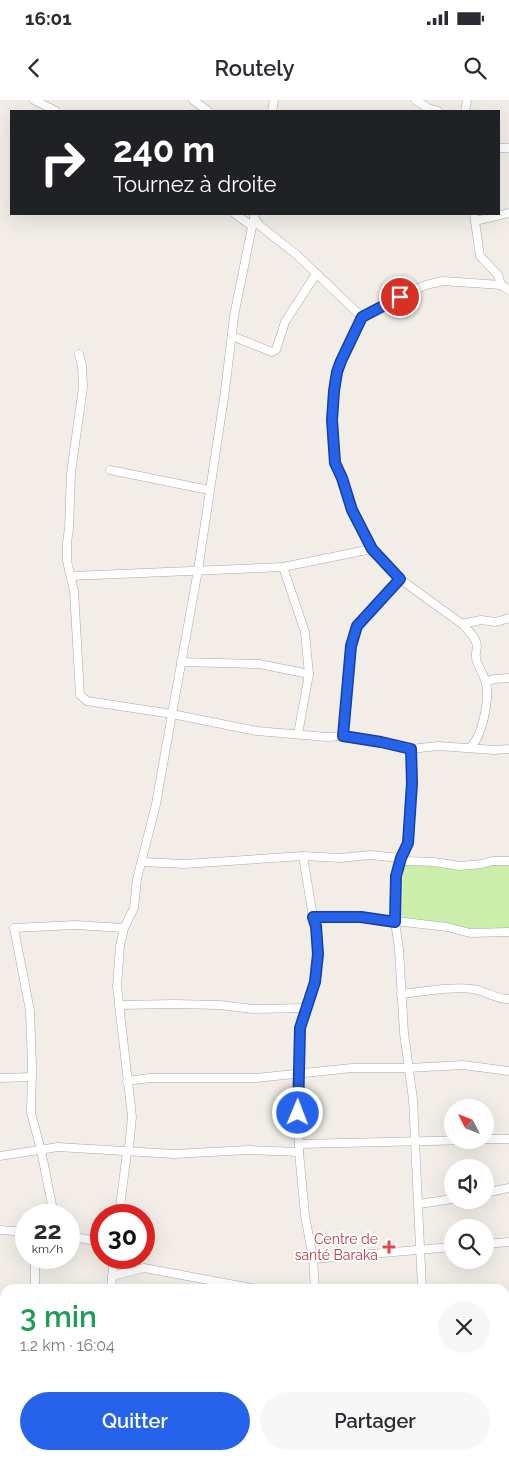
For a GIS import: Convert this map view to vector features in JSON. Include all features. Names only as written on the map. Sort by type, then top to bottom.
[{"type":"street","points":[[34,100],[54,110]]},
{"type":"street","points":[[192,100],[207,110]]},
{"type":"street","points":[[415,100],[435,110]]},
{"type":"street","points":[[236,215],[252,226]]},
{"type":"street","points":[[120,1204],[127,1152],[130,1146],[132,1117],[117,986],[120,946],[124,928],[134,908],[137,879],[156,804],[198,570],[225,391],[234,316],[255,215]]},
{"type":"street","points":[[255,215],[259,224],[298,256],[362,317]]},
{"type":"street","points":[[495,215],[475,218],[480,256],[498,275],[502,285]]},
{"type":"street","points":[[232,336],[272,352],[276,350],[285,322],[316,274]]},
{"type":"street","points":[[469,748],[477,740],[485,712],[487,695],[486,682],[476,659],[477,644],[462,624],[400,579],[372,549],[348,502],[342,478],[335,463],[332,431],[334,391],[341,361],[362,317],[409,292],[443,280],[502,285],[509,290]]},
{"type":"street","points":[[78,354],[82,366],[83,387],[71,473],[67,561],[74,591],[80,695],[87,701],[172,714],[257,732],[343,736],[411,749],[438,746],[509,750]]},
{"type":"street","points":[[110,470],[209,490]]},
{"type":"street","points":[[71,576],[283,567],[372,549]]},
{"type":"street","points":[[283,567],[305,632],[309,674],[298,734]]},
{"type":"street","points":[[343,736],[351,646],[354,633],[357,626],[400,579]]},
{"type":"street","points":[[462,624],[481,620],[496,622],[509,618]]},
{"type":"street","points":[[182,662],[259,664],[309,674]]},
{"type":"street","points":[[486,682],[494,679],[509,678]]},
{"type":"street","points":[[411,749],[412,783],[408,843],[396,876],[395,922],[408,1068],[413,1099],[422,1284]]},
{"type":"street","points":[[142,862],[184,864],[303,856],[340,858],[370,855],[460,866],[492,861],[509,861]]},
{"type":"street","points":[[303,856],[316,926],[318,954],[315,982],[300,1028],[298,1097],[299,1148],[305,1215],[313,1259],[315,1284]]},
{"type":"street","points":[[313,917],[361,917],[446,927],[470,933],[509,932]]},
{"type":"street","points":[[52,1204],[41,1150],[31,1113],[30,1011],[14,928],[75,925],[124,928]]},
{"type":"street","points":[[401,994],[465,988],[482,991],[503,1000],[509,999]]},
{"type":"street","points":[[119,1005],[174,1004],[253,1008],[307,1008]]},
{"type":"street","points":[[128,1081],[150,1078],[256,1078],[352,1068],[408,1068],[463,1065],[509,1071]]},
{"type":"street","points":[[0,1078],[32,1077]]},
{"type":"street","points":[[494,1139],[509,1138]]},
{"type":"street","points":[[0,1156],[58,1147],[174,1154],[444,1141]]},
{"type":"street","points":[[494,1191],[509,1188]]},
{"type":"street","points":[[419,1204],[444,1200]]},
{"type":"street","points":[[0,1230],[15,1231]]},
{"type":"street","points":[[494,1243],[509,1242]]},
{"type":"street","points":[[313,1259],[444,1248]]},
{"type":"street","points":[[112,1276],[144,1268],[230,1284]]},
{"type":"street","points":[[35,1284],[36,1269]]},
{"type":"street","points":[[111,1284],[113,1269]]},
{"type":"green space","points":[[499,863],[509,864],[509,929],[468,930],[402,920],[403,865],[480,868]]},
{"type":"place","name":"Centre de santé Baraka","points":[[389,1247]]},
{"type":"route","points":[[298,1113],[300,1028],[315,982],[318,954],[316,926],[313,917],[361,917],[395,922],[396,876],[408,843],[412,783],[411,749],[343,736],[351,646],[354,633],[357,626],[400,579],[372,549],[356,520],[335,463],[332,431],[337,372],[362,317],[400,297]]}]
